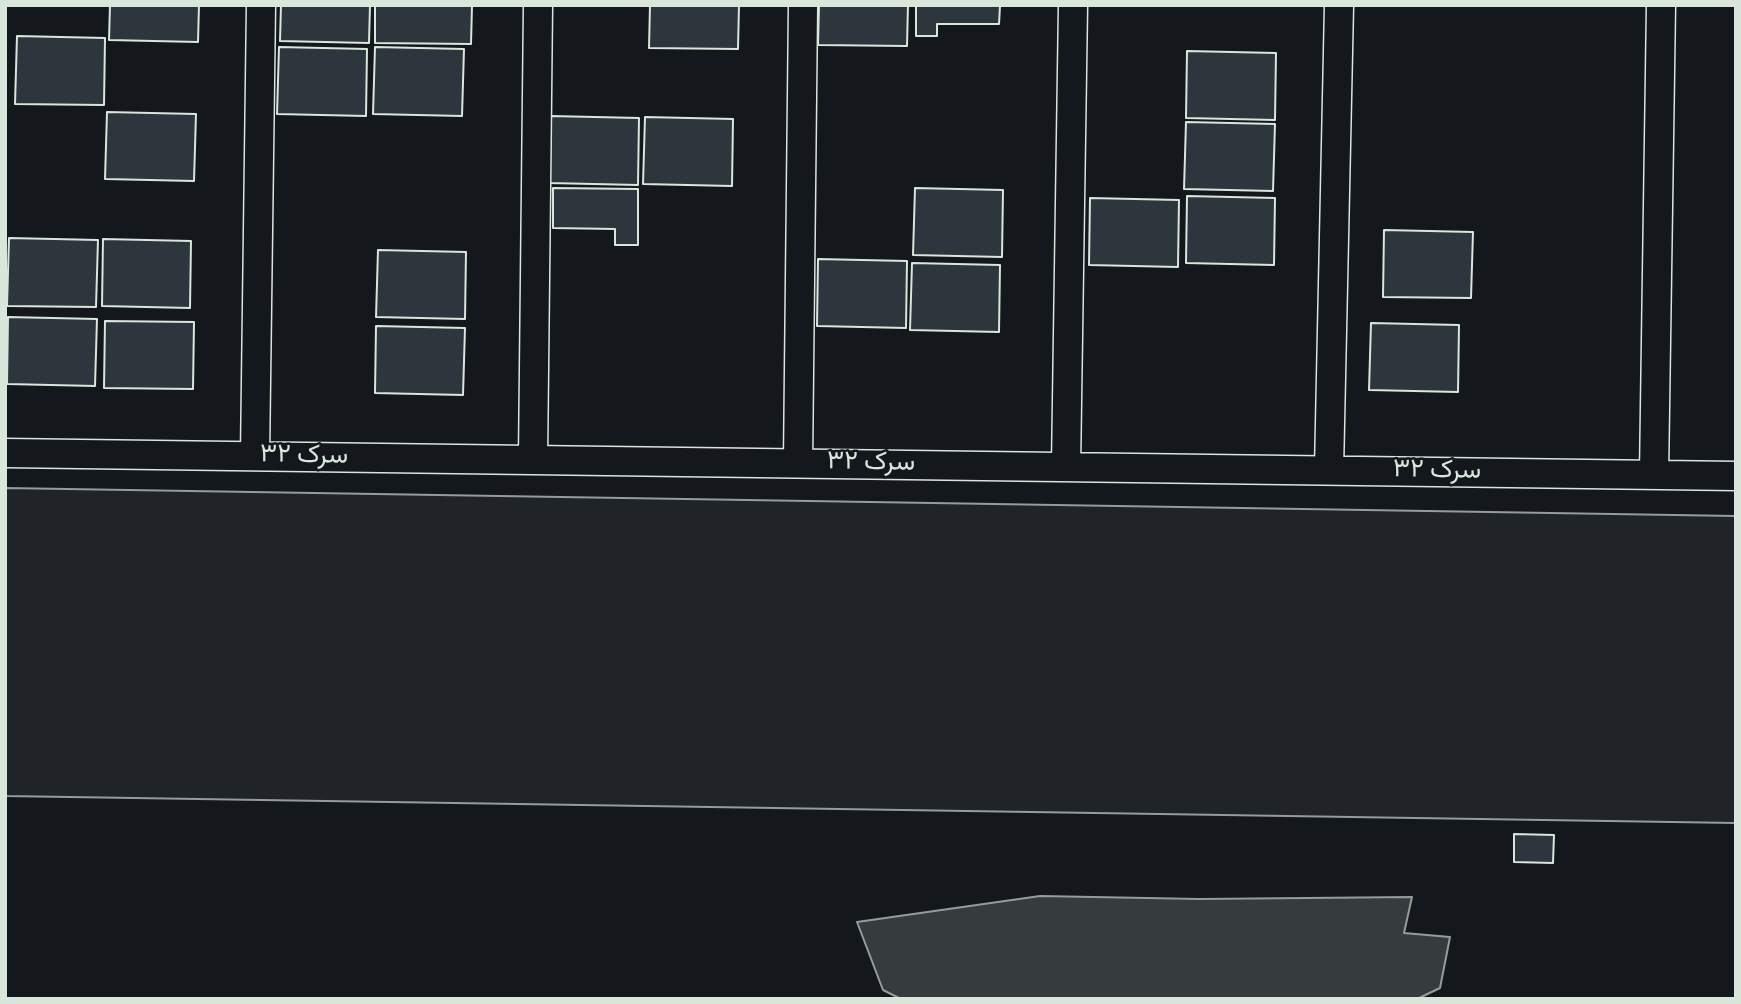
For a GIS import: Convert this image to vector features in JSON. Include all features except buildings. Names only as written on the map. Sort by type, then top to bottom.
[{"type":"street","points":[[255,456],[261,5]]},
{"type":"street","points":[[533,460],[538,5]]},
{"type":"street","points":[[798,463],[803,5]]},
{"type":"street","points":[[1066,467],[1073,5]]},
{"type":"street","points":[[1329,470],[1339,5]]},
{"type":"street","points":[[1654,475],[1661,5]]},
{"type":"street","name":"سرک ۳۲","points":[[5,453],[1736,476]]},
{"type":"shaded area","points":[[5,488],[1736,516],[1736,823],[5,796]]},
{"type":"shaded area","points":[[1040,896],[1200,899],[1412,897],[1404,933],[1450,937],[1440,988],[1417,999],[901,999],[883,990],[857,922]]}]
